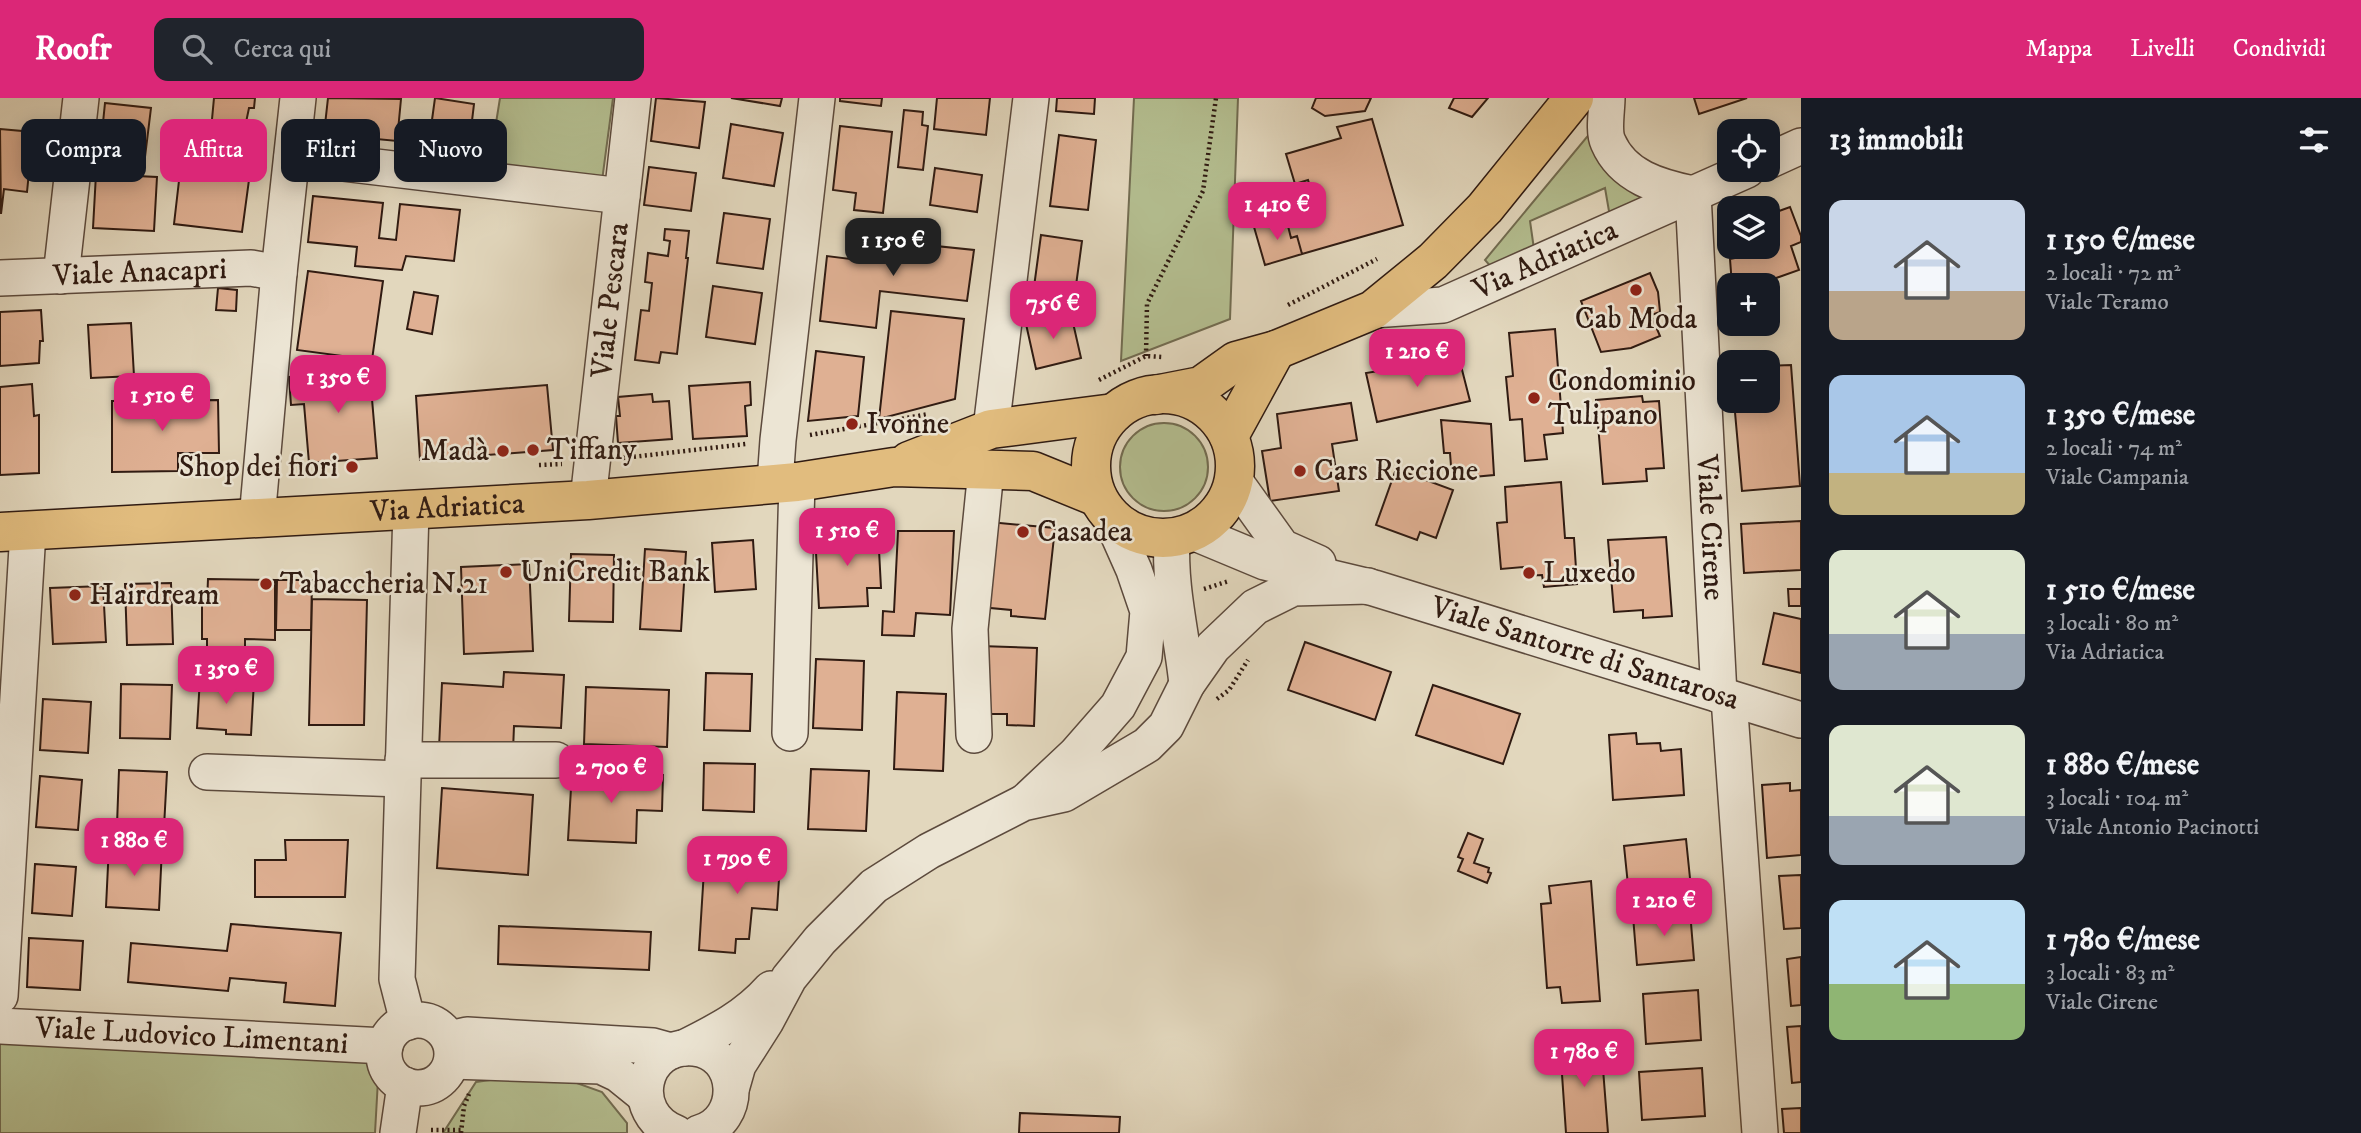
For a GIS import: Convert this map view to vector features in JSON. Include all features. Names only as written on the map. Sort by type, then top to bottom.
[{"type":"main road","points":[[1373,310],[1433,261],[1485,208],[1574,98]]},
{"type":"main road","name":"Via Adriatica","points":[[1155,395],[1200,386],[1236,361],[1276,350],[1373,310]]},
{"type":"main road","points":[[1229,436],[1276,350]]},
{"type":"main road","points":[[1155,395],[1178,396],[1199,403],[1216,417],[1229,436],[1235,458],[1234,481],[1226,502],[1212,520],[1182,535],[1149,537],[1128,530],[1104,506],[1092,475],[1092,452],[1100,431],[1114,413],[1133,401],[1155,395]]},
{"type":"main road","name":"Via Adriatica","points":[[894,467],[991,429],[1114,413]]},
{"type":"main road","name":"Via Adriatica","points":[[14,532],[589,500],[786,482],[894,467],[1033,471],[1104,506]]},
{"type":"street","points":[[61,276],[80,98]]},
{"type":"street","points":[[296,119],[298,98]]},
{"type":"street","name":"Viale Pescara","points":[[589,500],[633,98]]},
{"type":"street","points":[[790,733],[786,482],[778,440],[817,98]]},
{"type":"street","points":[[991,429],[1031,98]]},
{"type":"street","points":[[1606,98],[1607,140],[1627,170],[1658,187],[1693,194]]},
{"type":"street","points":[[1780,156],[1801,146]]},
{"type":"street","points":[[380,167],[622,196]]},
{"type":"street","points":[[257,519],[289,182]]},
{"type":"street","name":"Via Adriatica","points":[[1373,310],[1443,305],[1720,182]]},
{"type":"street","name":"Viale Cirene","points":[[1693,194],[1724,696],[1760,1133]]},
{"type":"street","name":"Viale Anacapri","points":[[0,278],[251,268],[279,273]]},
{"type":"street","points":[[974,735],[970,629],[986,470]]},
{"type":"street","name":"Viale Santorre di Santarosa","points":[[1234,481],[1282,547],[1368,586]]},
{"type":"street","points":[[1023,803],[1076,754],[1118,706],[1144,657],[1148,611],[1134,570],[1104,506]]},
{"type":"street","points":[[397,1034],[420,1020],[442,1029],[450,1050],[447,1072],[439,1081],[428,1087],[416,1088],[395,1079],[388,1069],[397,1034],[411,510]]},
{"type":"street","points":[[0,996],[14,532]]},
{"type":"street","points":[[1182,535],[1170,566],[1173,596],[1199,694]]},
{"type":"street","name":"Viale Santorre di Santarosa","points":[[1182,535],[1265,562],[1368,586],[1801,720]]},
{"type":"street","points":[[699,1133],[718,1124],[726,1112],[738,1065],[789,978],[820,940],[874,887],[929,852],[1023,803],[1064,794],[1147,745],[1199,694],[1213,647],[1255,607],[1293,587],[1368,586]]},
{"type":"street","points":[[207,772],[402,769],[556,760]]},
{"type":"street","points":[[646,1112],[646,1082],[659,1058],[711,1035],[753,1009],[774,987],[789,978]]},
{"type":"street","name":"Viale Ludovico Limentani","points":[[0,1026],[397,1034]]},
{"type":"street","points":[[450,1050],[467,1035],[653,1046],[678,1050],[698,1048],[721,1062],[732,1086]]},
{"type":"street","points":[[450,1050],[601,1066],[618,1074],[646,1112],[666,1129],[676,1133]]},
{"type":"street","points":[[398,1133],[405,1085]]},
{"type":"path","points":[[1146,356],[1147,304],[1203,191],[1218,99]]},
{"type":"path","points":[[1199,694],[1229,690],[1246,666],[1250,655]]},
{"type":"green space","points":[[500,98],[613,98],[602,181],[507,169],[507,119],[497,119]]},
{"type":"green space","points":[[1134,98],[1238,98],[1230,319],[1121,361]]},
{"type":"green space","points":[[1591,132],[1612,173],[1627,188],[1649,200],[1610,217],[1605,188],[1530,221],[1534,249],[1492,268],[1485,260]]},
{"type":"green space","points":[[1155,423],[1173,423],[1189,430],[1201,442],[1208,458],[1208,476],[1201,492],[1189,504],[1173,511],[1155,511],[1139,504],[1127,492],[1120,476],[1120,458],[1127,442],[1139,430]]},
{"type":"green space","points":[[0,1040],[379,1062],[375,1133],[0,1133]]},
{"type":"green space","points":[[546,1072],[602,1092],[627,1123],[627,1133],[443,1133],[476,1082]]},
{"type":"building","points":[[214,98],[255,98],[254,108],[249,108],[247,119],[212,119]]},
{"type":"building","points":[[328,98],[401,99],[399,119],[394,119],[394,141],[380,139],[380,119],[326,119]]},
{"type":"building","points":[[435,98],[474,104],[472,119],[432,119]]},
{"type":"building","points":[[656,98],[705,102],[699,148],[651,141]]},
{"type":"building","points":[[731,98],[782,98],[780,106]]},
{"type":"building","points":[[840,98],[882,98],[881,106],[840,101]]},
{"type":"building","points":[[937,98],[990,98],[986,135],[934,129]]},
{"type":"building","points":[[1057,98],[1095,98],[1094,114],[1056,111]]},
{"type":"building","points":[[1316,98],[1371,98],[1365,111],[1325,116],[1312,108]]},
{"type":"building","points":[[1454,98],[1488,98],[1472,117],[1449,108]]},
{"type":"building","points":[[1694,98],[1747,98],[1699,114]]},
{"type":"building","points":[[105,103],[151,108],[146,149],[146,119],[103,119]]},
{"type":"building","points":[[904,110],[923,112],[922,125],[928,126],[923,170],[898,167]]},
{"type":"building","points":[[1372,119],[1403,225],[1302,254],[1297,236],[1291,238],[1286,218],[1317,209],[1308,180],[1295,184],[1286,154],[1341,138],[1337,127]]},
{"type":"building","points":[[731,124],[783,133],[774,186],[723,178]]},
{"type":"building","points":[[840,126],[892,132],[883,213],[854,210],[856,193],[833,190]]},
{"type":"building","points":[[0,129],[21,131],[21,182],[28,182],[27,192],[4,189],[1,214]]},
{"type":"building","points":[[1059,135],[1096,140],[1088,210],[1050,206]]},
{"type":"building","points":[[649,167],[696,173],[691,211],[644,205]]},
{"type":"building","points":[[935,168],[982,175],[977,212],[930,205]]},
{"type":"building","points":[[146,176],[157,177],[154,231],[93,228],[96,182],[146,182]]},
{"type":"building","points":[[179,182],[249,182],[242,232],[174,224]]},
{"type":"building","points":[[313,196],[383,203],[379,238],[396,240],[400,204],[460,210],[454,261],[406,256],[402,270],[355,266],[357,247],[308,242]]},
{"type":"building","points":[[1790,207],[1801,236],[1801,242],[1791,246],[1799,270],[1780,277],[1780,273],[1731,273],[1730,259],[1780,259],[1780,211]]},
{"type":"building","points":[[724,213],[770,219],[763,269],[717,263]]},
{"type":"building","points":[[1286,218],[1291,238],[1297,236],[1302,254],[1265,265],[1254,227]]},
{"type":"building","points":[[665,229],[689,231],[677,354],[661,352],[659,363],[635,360],[641,310],[649,311],[652,283],[645,282],[648,253],[668,256],[670,241],[664,240]]},
{"type":"building","points":[[885,229],[919,232],[917,244],[974,250],[967,301],[880,291],[876,328],[820,321],[827,256],[882,263]]},
{"type":"building","points":[[1041,235],[1082,241],[1075,293],[1034,287]]},
{"type":"building","points":[[308,271],[383,281],[372,360],[297,350]]},
{"type":"building","points":[[1650,273],[1658,292],[1660,312],[1651,315],[1660,336],[1631,348],[1601,352],[1581,301]]},
{"type":"building","points":[[713,286],[762,293],[755,344],[706,337]]},
{"type":"building","points":[[218,288],[237,290],[236,311],[216,310]]},
{"type":"building","points":[[414,292],[438,296],[432,334],[407,329]]},
{"type":"building","points":[[41,310],[43,341],[40,341],[39,363],[0,366],[0,312]]},
{"type":"building","points":[[891,311],[964,319],[955,399],[879,419]]},
{"type":"building","points":[[1071,314],[1081,358],[1036,369],[1026,324]]},
{"type":"building","points":[[131,323],[134,376],[91,378],[88,325]]},
{"type":"building","name":"Condominio Tulipano","points":[[1555,329],[1563,433],[1544,435],[1547,459],[1525,461],[1522,419],[1510,420],[1506,377],[1513,376],[1509,333]]},
{"type":"building","points":[[816,351],[864,357],[858,416],[808,421]]},
{"type":"building","points":[[1459,358],[1470,401],[1377,422],[1366,373]]},
{"type":"building","points":[[1780,365],[1791,365],[1800,486],[1742,491],[1735,413],[1780,413]]},
{"type":"building","points":[[376,370],[377,391],[372,399],[377,458],[309,463],[304,404],[291,405],[289,377]]},
{"type":"building","points":[[750,382],[751,405],[745,406],[747,436],[693,439],[689,386]]},
{"type":"building","points":[[32,384],[34,416],[39,415],[39,473],[0,475],[0,387]]},
{"type":"building","points":[[547,385],[553,450],[420,460],[416,396]]},
{"type":"building","points":[[652,394],[653,402],[669,401],[672,439],[618,443],[618,397]]},
{"type":"building","points":[[1642,396],[1643,402],[1659,401],[1664,468],[1646,469],[1647,481],[1603,484],[1596,400]]},
{"type":"building","points":[[218,400],[219,453],[178,453],[178,471],[112,472],[112,401]]},
{"type":"building","name":"Cars Riccione","points":[[1351,403],[1357,440],[1332,444],[1339,491],[1270,501],[1262,451],[1281,448],[1277,414]]},
{"type":"building","points":[[1441,420],[1491,424],[1494,475],[1452,479],[1450,453],[1444,453]]},
{"type":"building","points":[[1396,469],[1453,490],[1436,538],[1420,532],[1417,540],[1376,525]]},
{"type":"building","points":[[1561,482],[1565,538],[1574,538],[1577,584],[1544,587],[1542,575],[1524,576],[1523,567],[1501,569],[1497,523],[1507,522],[1505,487]]},
{"type":"building","points":[[1801,521],[1801,570],[1744,573],[1741,524]]},
{"type":"building","points":[[989,522],[1055,528],[1045,619],[1011,616],[1011,610],[980,607]]},
{"type":"building","points":[[878,531],[881,588],[867,588],[868,606],[819,608],[815,534]]},
{"type":"building","points":[[898,531],[954,531],[950,615],[916,613],[914,636],[882,635],[883,611],[894,612]]},
{"type":"building","points":[[1666,537],[1672,616],[1643,618],[1643,610],[1614,612],[1608,540]]},
{"type":"building","points":[[753,540],[756,589],[715,592],[712,543]]},
{"type":"building","points":[[645,549],[686,552],[681,631],[640,629]]},
{"type":"building","points":[[571,554],[614,555],[613,622],[569,621]]},
{"type":"building","points":[[529,564],[533,651],[464,654],[461,567]]},
{"type":"building","points":[[208,579],[275,580],[275,640],[245,639],[245,650],[207,649],[207,639],[202,639],[202,603],[207,603]]},
{"type":"building","points":[[277,580],[312,580],[311,630],[276,630]]},
{"type":"building","points":[[171,583],[173,644],[127,645],[125,584]]},
{"type":"building","points":[[103,586],[106,642],[53,644],[50,588]]},
{"type":"building","points":[[1788,589],[1801,589],[1801,606],[1789,606]]},
{"type":"building","points":[[312,599],[367,600],[364,725],[309,725]]},
{"type":"building","points":[[1774,613],[1801,619],[1801,673],[1763,664]]},
{"type":"building","points":[[1305,642],[1391,672],[1375,720],[1288,690]]},
{"type":"building","points":[[980,646],[1037,648],[1034,726],[1007,725],[1007,714],[988,714]]},
{"type":"building","points":[[816,659],[864,661],[862,730],[813,728]]},
{"type":"building","points":[[504,672],[564,675],[561,728],[514,726],[513,751],[439,748],[442,683],[503,687]]},
{"type":"building","points":[[706,673],[752,674],[750,731],[704,730]]},
{"type":"building","points":[[200,678],[254,681],[251,735],[226,734],[226,730],[197,728]]},
{"type":"building","points":[[121,684],[172,685],[170,739],[120,738]]},
{"type":"building","points":[[1433,685],[1520,714],[1503,764],[1416,735]]},
{"type":"building","points":[[586,687],[669,690],[667,747],[584,744]]},
{"type":"building","points":[[897,692],[946,694],[943,771],[894,769]]},
{"type":"building","points":[[43,699],[91,702],[88,753],[40,750]]},
{"type":"building","points":[[1636,733],[1637,744],[1660,743],[1661,751],[1681,749],[1684,795],[1613,800],[1609,735]]},
{"type":"building","points":[[704,763],[755,764],[754,812],[703,810]]},
{"type":"building","points":[[811,769],[869,771],[866,831],[808,829]]},
{"type":"building","points":[[119,770],[167,772],[164,827],[117,825]]},
{"type":"building","points":[[572,771],[663,775],[662,811],[637,810],[636,843],[568,840]]},
{"type":"building","points":[[40,776],[82,780],[78,830],[36,827]]},
{"type":"building","points":[[1790,783],[1790,791],[1801,790],[1801,855],[1767,858],[1762,785]]},
{"type":"building","points":[[442,788],[533,795],[528,875],[437,868]]},
{"type":"building","points":[[1468,833],[1483,839],[1474,863],[1489,868],[1488,872],[1491,873],[1487,883],[1458,871],[1463,859],[1458,857]]},
{"type":"building","points":[[1686,839],[1691,888],[1629,895],[1624,846]]},
{"type":"building","points":[[285,840],[348,840],[345,897],[255,897],[255,860],[286,860]]},
{"type":"building","points":[[109,845],[162,848],[159,910],[106,907]]},
{"type":"building","points":[[752,846],[781,848],[777,910],[752,908],[749,939],[736,939],[735,953],[699,950],[705,854],[752,857]]},
{"type":"building","points":[[35,864],[76,867],[72,916],[32,913]]},
{"type":"building","points":[[1801,875],[1801,928],[1784,929],[1779,876]]},
{"type":"building","points":[[1591,881],[1600,1001],[1562,1003],[1560,987],[1547,988],[1541,904],[1551,903],[1549,886]]},
{"type":"building","points":[[1690,911],[1694,960],[1637,965],[1633,916]]},
{"type":"building","points":[[231,924],[341,933],[335,1006],[284,1002],[286,983],[230,978],[228,991],[128,982],[131,943],[227,951]]},
{"type":"building","points":[[499,926],[651,932],[649,970],[498,964]]},
{"type":"building","points":[[29,938],[83,941],[80,990],[27,987]]},
{"type":"building","points":[[1801,957],[1801,1005],[1791,1006],[1787,959]]},
{"type":"building","points":[[1698,990],[1701,1040],[1646,1044],[1643,994]]},
{"type":"building","points":[[1801,1026],[1801,1082],[1792,1083],[1787,1027]]},
{"type":"building","points":[[1601,1043],[1608,1133],[1566,1133],[1560,1045]]},
{"type":"building","points":[[1702,1068],[1705,1116],[1642,1120],[1639,1072]]},
{"type":"building","points":[[1801,1108],[1801,1133],[1784,1133],[1782,1109]]},
{"type":"building","points":[[1020,1113],[1120,1117],[1119,1133],[1019,1133]]},
{"type":"place","name":"Cab Moda","points":[[1636,290]]},
{"type":"place","name":"Condominio Tulipano","points":[[1534,398]]},
{"type":"place","name":"Ivonne","points":[[852,424]]},
{"type":"place","name":"Tiffany","points":[[533,450]]},
{"type":"place","name":"Madà","points":[[503,451]]},
{"type":"place","name":"Shop dei fiori","points":[[352,467]]},
{"type":"place","name":"Cars Riccione","points":[[1300,471]]},
{"type":"place","name":"Casadea","points":[[1023,532]]},
{"type":"place","name":"UniCredit Bank","points":[[506,572]]},
{"type":"place","name":"Luxedo","points":[[1529,573]]},
{"type":"place","name":"Tabaccheria N.21","points":[[266,584]]},
{"type":"place","name":"Hairdream","points":[[75,595]]}]
